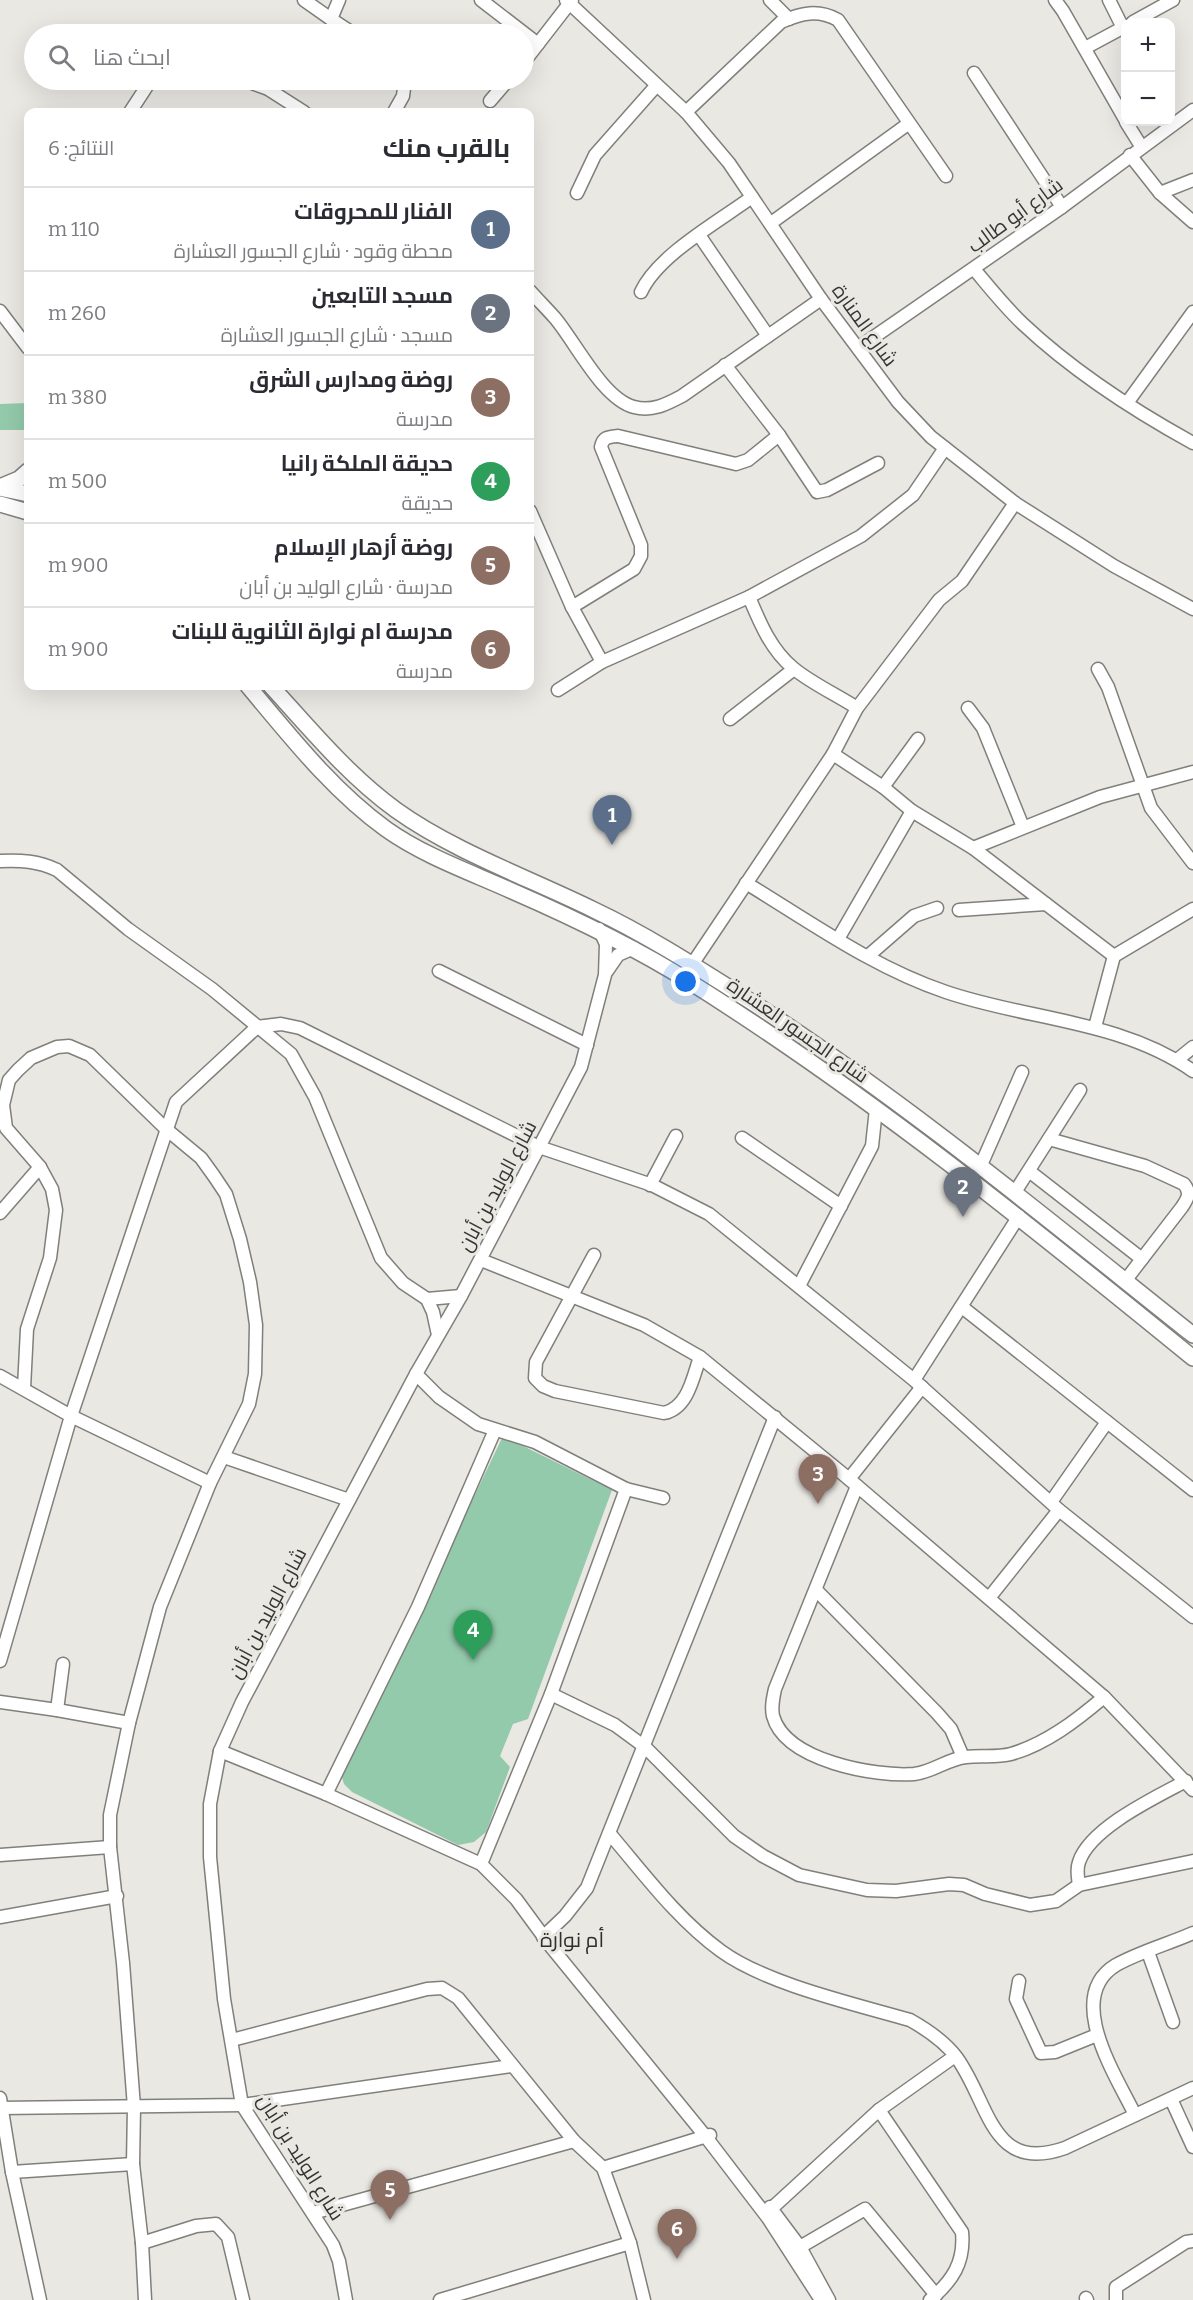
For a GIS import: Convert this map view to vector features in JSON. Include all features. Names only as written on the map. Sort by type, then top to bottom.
[{"type":"main road","points":[[0,487],[24,475]]},
{"type":"main road","points":[[0,487],[24,493]]},
{"type":"main road","points":[[0,504],[24,511]]},
{"type":"main road","name":"شارع الجسور العشارة","points":[[251,690],[327,777],[365,813],[388,830],[435,857],[599,929],[737,1012],[876,1109],[1019,1216],[1193,1358]]},
{"type":"main road","name":"شارع الجسور العشارة","points":[[275,690],[345,767],[405,816],[469,850],[614,920],[746,999],[885,1093],[981,1165],[1193,1335]]},
{"type":"main road","points":[[737,1012],[746,999]]},
{"type":"street","points":[[304,0],[338,24]]},
{"type":"street","points":[[332,20],[339,0]]},
{"type":"street","points":[[481,0],[512,24]]},
{"type":"street","points":[[770,0],[789,19]]},
{"type":"street","points":[[1054,0],[1085,48],[1121,112]]},
{"type":"street","points":[[1108,0],[1121,18]]},
{"type":"street","points":[[1141,18],[1173,0]]},
{"type":"street","points":[[534,49],[569,1]]},
{"type":"street","name":"شارع المنارة","points":[[569,1],[686,112],[729,163],[821,299],[898,402],[945,448],[1014,503],[1114,567],[1193,609]]},
{"type":"street","points":[[686,112],[781,22],[801,13],[829,15],[838,20],[946,176]]},
{"type":"street","points":[[1085,48],[1121,29]]},
{"type":"street","points":[[534,41],[538,44]]},
{"type":"street","points":[[974,73],[1062,207]]},
{"type":"street","points":[[577,193],[595,155],[656,86]]},
{"type":"street","points":[[133,108],[144,90]]},
{"type":"street","points":[[271,90],[298,108]]},
{"type":"street","points":[[396,108],[403,90]]},
{"type":"street","points":[[490,101],[499,90]]},
{"type":"street","name":"شارع أبو طالب","points":[[858,348],[1062,207],[1141,146],[1193,110]]},
{"type":"street","points":[[771,223],[908,124]]},
{"type":"street","points":[[1129,126],[1141,146]]},
{"type":"street","points":[[1130,155],[1160,193],[1193,222]]},
{"type":"street","points":[[1160,193],[1193,180]]},
{"type":"street","points":[[640,292],[652,271],[752,197]]},
{"type":"street","points":[[699,236],[768,336]]},
{"type":"street","points":[[974,269],[1023,324],[1071,364],[1127,403],[1193,443]]},
{"type":"street","points":[[534,295],[555,318],[608,389],[621,402],[635,408],[663,406],[821,299]]},
{"type":"street","points":[[0,311],[24,343]]},
{"type":"street","points":[[1127,403],[1189,321],[1193,312]]},
{"type":"street","points":[[725,365],[779,435],[817,492],[878,463]]},
{"type":"street","points":[[572,607],[634,569],[641,556],[641,545],[601,447],[603,441],[608,437],[618,436],[736,464],[748,460],[779,435]]},
{"type":"street","points":[[558,690],[602,662],[749,597],[816,562],[888,517],[919,488],[945,448]]},
{"type":"street","points":[[691,966],[833,754],[856,708],[939,600],[962,581],[1014,503]]},
{"type":"street","points":[[534,520],[572,607],[602,662]]},
{"type":"street","points":[[749,597],[769,639],[794,669],[856,708]]},
{"type":"street","points":[[730,719],[794,669]]},
{"type":"street","points":[[1098,669],[1108,687],[1151,808],[1193,863]]},
{"type":"street","points":[[968,708],[983,728],[1023,827]]},
{"type":"street","points":[[883,787],[918,740]]},
{"type":"street","points":[[833,754],[883,787],[912,811],[973,848],[1114,956]]},
{"type":"street","points":[[973,848],[1100,797],[1193,772]]},
{"type":"street","points":[[838,939],[912,811]]},
{"type":"street","points":[[0,861],[23,860],[57,870],[128,929],[212,989],[277,1041],[298,1064],[315,1097],[381,1258],[403,1283],[427,1299],[433,1312],[438,1335]]},
{"type":"street","points":[[746,883],[910,980],[950,993],[1095,1027],[1177,1060],[1193,1071]]},
{"type":"street","points":[[959,910],[1046,904]]},
{"type":"street","points":[[868,956],[914,916],[937,908]]},
{"type":"street","points":[[1095,1027],[1114,956],[1193,909]]},
{"type":"street","name":"شارع الوليد بن أبان","points":[[346,2300],[337,2254],[313,2213],[261,2138],[242,2105],[220,1973],[210,1857],[213,1782],[220,1751],[242,1702],[416,1374],[481,1260],[581,1067],[605,975],[606,944],[599,929]]},
{"type":"street","name":"شارع الوليد بن أبان","points":[[605,975],[618,955],[634,948]]},
{"type":"street","points":[[440,971],[587,1045]]},
{"type":"street","points":[[0,1661],[71,1416],[176,1102],[187,1089],[257,1027],[281,1024],[300,1028],[539,1147],[650,1185],[709,1214],[918,1384],[1055,1506],[1193,1617]]},
{"type":"street","points":[[24,1388],[27,1329],[50,1258],[56,1210],[52,1189],[39,1167],[6,1128],[3,1105],[9,1080],[18,1070],[32,1058],[57,1047],[69,1046],[90,1055],[166,1129],[201,1158],[226,1194],[250,1282],[256,1325],[255,1374],[249,1404],[210,1483],[160,1607],[113,1793],[110,1848],[117,1896],[134,2107],[133,2164],[142,2243],[145,2300]]},
{"type":"street","points":[[1177,1060],[1193,1047]]},
{"type":"street","points":[[981,1165],[1022,1072]]},
{"type":"street","points":[[1015,1192],[1080,1090]]},
{"type":"street","points":[[799,1286],[874,1141],[876,1109]]},
{"type":"street","points":[[650,1185],[676,1136]]},
{"type":"street","points":[[742,1138],[841,1206]]},
{"type":"street","points":[[1049,1139],[1145,1166],[1184,1184],[1191,1192],[1125,1281]]},
{"type":"street","points":[[0,1213],[39,1167]]},
{"type":"street","points":[[1029,1171],[1142,1259]]},
{"type":"street","points":[[1019,1216],[962,1307],[918,1384],[853,1482],[817,1591],[775,1689],[772,1704],[773,1718],[781,1730],[806,1751],[833,1763],[879,1773],[927,1772],[963,1757],[994,1757],[1017,1752],[1075,1722],[1104,1697]]},
{"type":"street","points":[[594,1255],[533,1370],[534,1378],[543,1386],[664,1413],[673,1411],[681,1404],[700,1357]]},
{"type":"street","points":[[481,1260],[666,1335],[700,1357],[853,1482],[1104,1697],[1189,1785],[1110,1826],[1090,1843],[1079,1860],[1077,1870],[1079,1885]]},
{"type":"street","points":[[427,1299],[461,1296]]},
{"type":"street","points":[[962,1307],[1193,1490]]},
{"type":"street","points":[[416,1374],[456,1410],[478,1424],[535,1442],[626,1489],[663,1498]]},
{"type":"street","points":[[0,1376],[71,1416],[210,1483]]},
{"type":"street","points":[[543,1937],[565,1916],[587,1888],[775,1417]]},
{"type":"street","points":[[989,1598],[1055,1506],[1107,1422]]},
{"type":"street","points":[[326,1794],[418,1608],[495,1430]]},
{"type":"street","points":[[224,1457],[349,1500]]},
{"type":"street","points":[[481,1864],[551,1694],[626,1489]]},
{"type":"street","points":[[817,1591],[937,1713],[951,1730],[963,1757]]},
{"type":"street","points":[[57,1710],[63,1664]]},
{"type":"street","points":[[551,1694],[615,1725],[645,1747],[734,1836],[763,1856],[799,1875],[867,1890],[896,1891],[949,1884],[964,1885],[995,1897],[1030,1905],[1056,1900],[1079,1885],[1193,1861]]},
{"type":"street","points":[[0,1702],[129,1724]]},
{"type":"street","points":[[220,1751],[326,1794],[481,1864],[516,1899],[543,1937],[771,2209],[800,2247],[829,2300]]},
{"type":"street","points":[[610,1834],[667,1901],[720,1951],[756,1971],[910,2020],[924,2028],[956,2056],[977,2091],[991,2124],[1008,2146],[1017,2152],[1047,2154],[1193,2088]]},
{"type":"street","points":[[0,1855],[110,1848]]},
{"type":"street","points":[[0,1917],[117,1896]]},
{"type":"street","points":[[1135,2115],[1096,2035],[1094,2014],[1097,1987],[1116,1966],[1193,1933]]},
{"type":"street","points":[[1148,1953],[1173,2022]]},
{"type":"street","points":[[1019,1981],[1016,1999],[1041,2053],[1054,2052],[1096,2035]]},
{"type":"street","points":[[232,2040],[435,1987],[448,1990],[458,1998],[574,2141],[603,2168],[630,2243],[645,2300]]},
{"type":"street","points":[[771,2209],[879,2110],[956,2056]]},
{"type":"street","points":[[40,2300],[12,2172],[1,2105],[134,2107],[242,2105],[511,2066]]},
{"type":"street","points":[[1171,2099],[1193,2147]]},
{"type":"street","points":[[800,2247],[865,2209],[933,2297],[960,2265],[962,2232],[879,2110]]},
{"type":"street","points":[[603,2168],[709,2135]]},
{"type":"street","points":[[709,2135],[768,2218],[821,2300]]},
{"type":"street","points":[[313,2213],[574,2141]]},
{"type":"street","points":[[12,2172],[133,2164]]},
{"type":"street","points":[[142,2243],[196,2226],[216,2224],[228,2237],[243,2300]]},
{"type":"street","points":[[1116,2300],[1116,2287],[1186,2242],[1193,2241]]},
{"type":"street","points":[[440,2300],[458,2297],[630,2243]]},
{"type":"green space","points":[[24,403],[24,430],[0,430],[0,404]]},
{"type":"green space","points":[[503,1436],[612,1490],[528,1719],[513,1724],[500,1756],[510,1767],[486,1832],[474,1842],[458,1845],[352,1792],[344,1784],[341,1774]]},
{"type":"place","name":"الفنار للمحروقات","points":[[612,845]]},
{"type":"place","name":"مسجد التابعين","points":[[963,1217]]},
{"type":"place","name":"روضة ومدارس الشرق","points":[[818,1504]]},
{"type":"place","name":"حديقة الملكة رانيا","points":[[473,1660]]},
{"type":"place","name":"روضة أزهار الإسلام","points":[[390,2220]]},
{"type":"place","name":"مدرسة ام نوارة الثانوية للبنات","points":[[677,2259]]},
{"type":"district","name":"أم نوارة","points":[[572,1940]]}]
